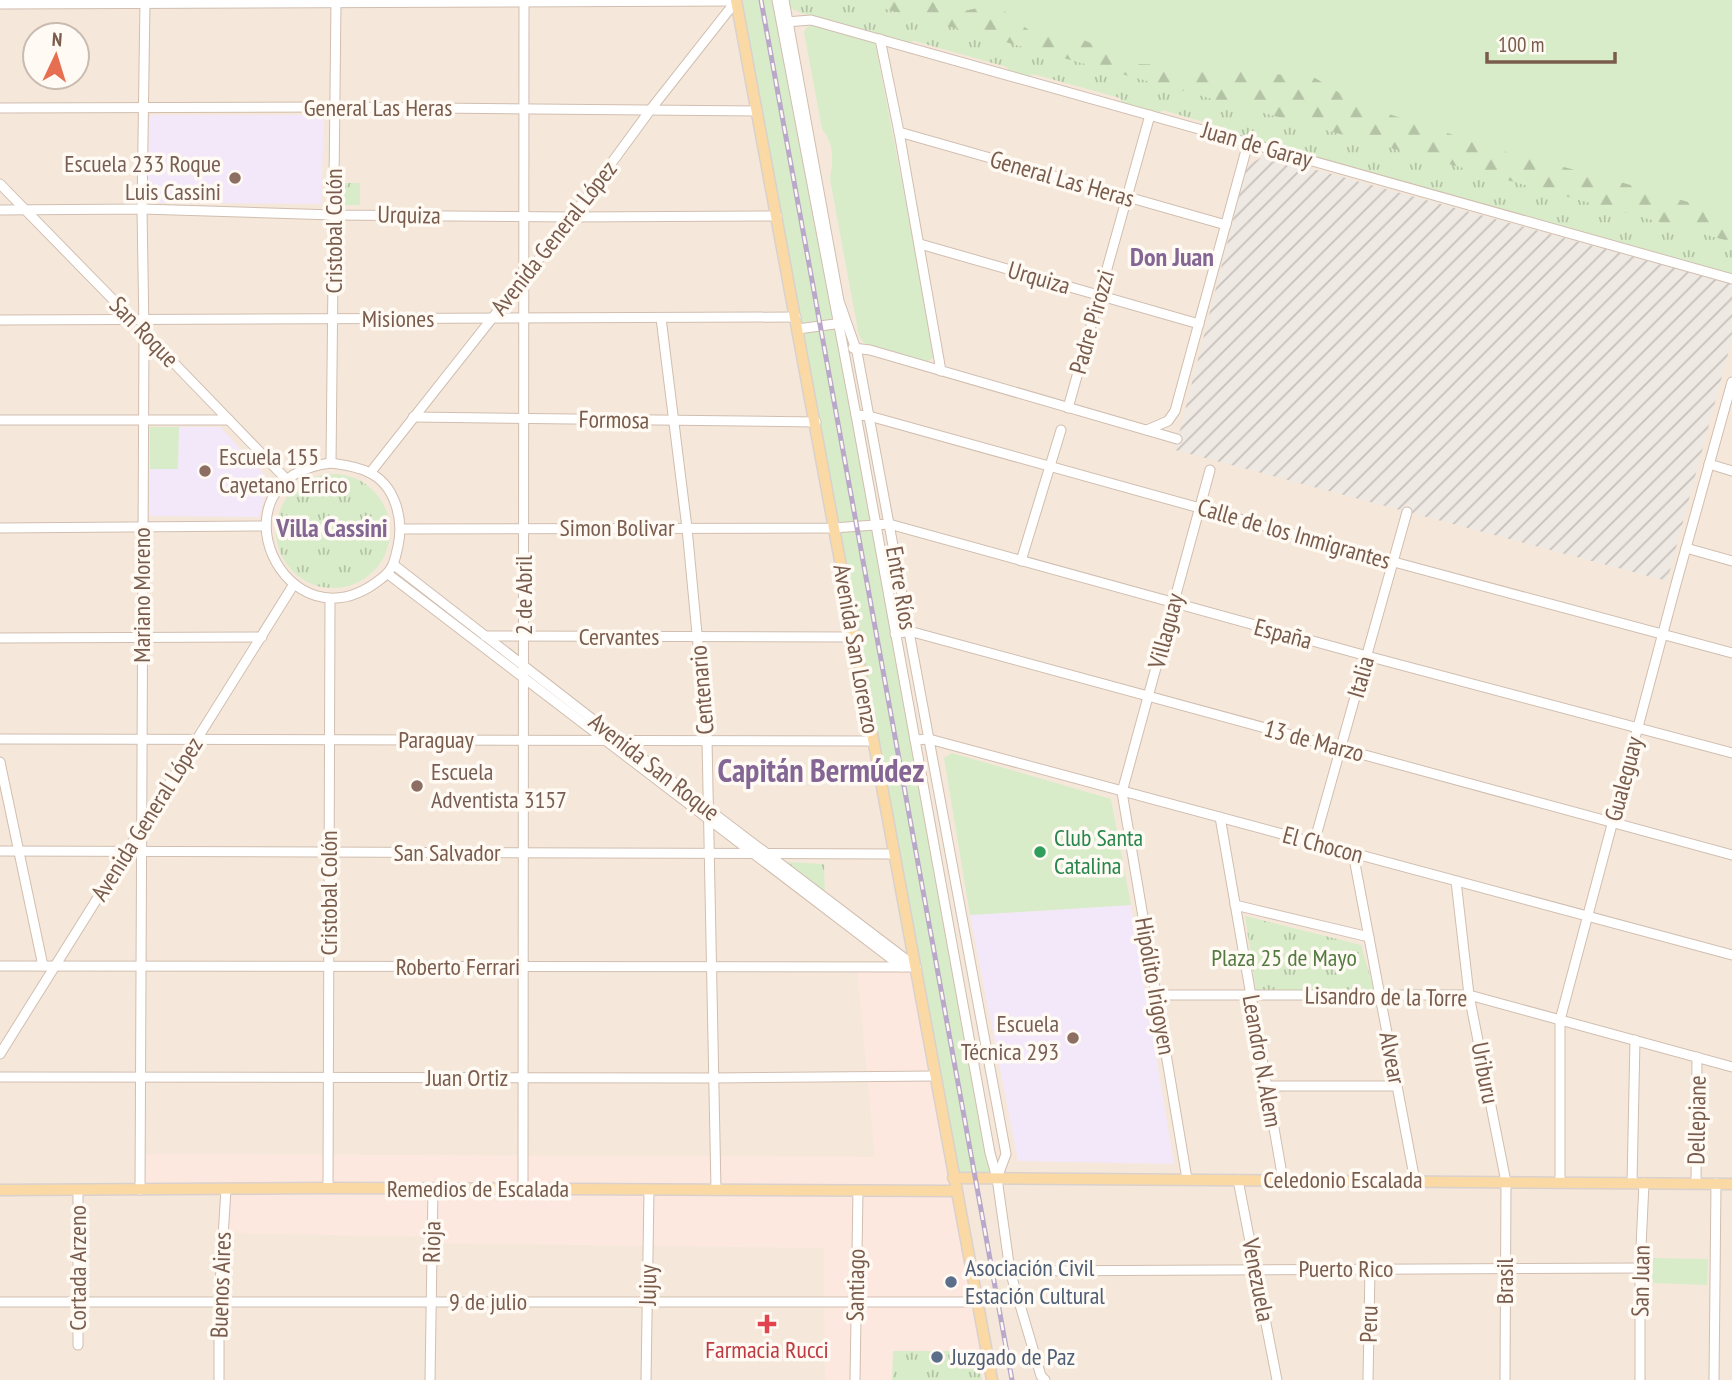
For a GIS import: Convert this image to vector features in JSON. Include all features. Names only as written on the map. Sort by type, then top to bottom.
[{"type":"main road","name":"Avenida San Lorenzo","points":[[736,1],[992,1380]]},
{"type":"main road","name":"Celedonio Escalada","points":[[953,1178],[1732,1184]]},
{"type":"main road","name":"Remedios de Escalada","points":[[0,1190],[328,1188],[956,1191]]},
{"type":"street","name":"Entre Ríos","points":[[777,0],[785,22]]},
{"type":"street","name":"Entre Ríos","points":[[784,0],[785,22],[842,323],[843,348],[965,1020],[990,1153],[998,1178],[1010,1270],[1041,1376],[1045,1380]]},
{"type":"street","name":"Cristobal Colón","points":[[331,463],[336,1]]},
{"type":"street","name":"2 de Abril","points":[[523,1189],[524,1]]},
{"type":"street","points":[[0,4],[736,1]]},
{"type":"street","name":"Avenida General López","points":[[370,473],[572,217],[651,109],[736,1]]},
{"type":"street","name":"Mariano Moreno","points":[[139,1190],[145,2]]},
{"type":"street","name":"Juan de Garay","points":[[785,22],[811,20],[1732,279]]},
{"type":"street","points":[[880,39],[942,371]]},
{"type":"street","name":"General Las Heras","points":[[0,108],[757,110]]},
{"type":"street","name":"Padre Pirozzi","points":[[1068,408],[1150,115]]},
{"type":"street","name":"General Las Heras","points":[[899,132],[1226,225]]},
{"type":"street","points":[[1145,430],[1168,421],[1175,411],[1248,143]]},
{"type":"street","name":"San Roque","points":[[0,184],[288,480]]},
{"type":"street","name":"Urquiza","points":[[0,210],[142,209],[334,215],[572,217],[777,216]]},
{"type":"street","name":"Urquiza","points":[[920,244],[1199,324]]},
{"type":"street","name":"Misiones","points":[[0,320],[661,318],[842,323]]},
{"type":"street","name":"Centenario","points":[[661,318],[687,528],[707,740],[716,1190]]},
{"type":"street","name":"Entre Ríos","points":[[842,323],[856,348],[1006,1154],[998,1178]]},
{"type":"street","points":[[843,348],[856,348],[942,371],[1177,439]]},
{"type":"street","name":"Gualeguay","points":[[1560,1182],[1560,1020],[1732,382]]},
{"type":"street","name":"Calle de los Inmigrantes","points":[[856,415],[869,416],[1732,653]]},
{"type":"street","name":"Formosa","points":[[413,417],[816,422]]},
{"type":"street","points":[[0,420],[229,420]]},
{"type":"street","points":[[1021,561],[1061,430]]},
{"type":"street","points":[[331,463],[370,473],[396,503],[401,529],[394,565],[388,574],[356,594],[330,598],[308,592],[294,584],[277,567],[268,547],[266,526],[273,499],[288,480],[308,467],[331,463]]},
{"type":"street","points":[[1709,464],[1732,471]]},
{"type":"street","name":"Villaguay","points":[[1122,792],[1210,470]]},
{"type":"street","name":"Italia","points":[[1314,843],[1407,512]]},
{"type":"street","name":"España","points":[[833,528],[889,524],[1173,604],[1732,753]]},
{"type":"street","points":[[0,528],[266,526]]},
{"type":"street","name":"Simon Bolivar","points":[[401,529],[833,528]]},
{"type":"street","points":[[1686,548],[1732,561]]},
{"type":"street","name":"Avenida San Roque","points":[[394,565],[621,740],[755,855],[902,967]]},
{"type":"street","name":"Avenida San Roque","points":[[388,574],[604,740],[766,853],[916,967]]},
{"type":"street","name":"Avenida General López","points":[[0,1054],[294,584]]},
{"type":"street","name":"Cristobal Colón","points":[[328,1188],[330,598]]},
{"type":"street","name":"13 de Marzo","points":[[895,634],[909,631],[1732,855]]},
{"type":"street","name":"Cervantes","points":[[468,636],[854,637]]},
{"type":"street","points":[[0,638],[262,637]]},
{"type":"street","name":"El Chocon","points":[[915,740],[929,738],[1732,955]]},
{"type":"street","name":"Paraguay","points":[[0,739],[873,741]]},
{"type":"street","points":[[0,762],[43,966]]},
{"type":"street","name":"Hipólito Irigoyen","points":[[1122,792],[1187,1179]]},
{"type":"street","name":"Leandro N. Alem","points":[[1220,817],[1283,1180]]},
{"type":"street","name":"San Salvador","points":[[0,851],[894,855]]},
{"type":"street","name":"Alvear","points":[[1353,853],[1415,1181]]},
{"type":"street","name":"Uriburu","points":[[1456,881],[1469,995],[1506,1182]]},
{"type":"street","points":[[945,908],[960,905]]},
{"type":"street","points":[[1235,905],[1369,937]]},
{"type":"street","name":"Roberto Ferrari","points":[[0,966],[916,967]]},
{"type":"street","name":"Lisandro de la Torre","points":[[1157,995],[1469,995],[1732,1067]]},
{"type":"street","points":[[965,1020],[981,1018]]},
{"type":"street","points":[[1632,1183],[1635,1040]]},
{"type":"street","name":"Dellepiane","points":[[1696,1183],[1698,1057]]},
{"type":"street","name":"Juan Ortiz","points":[[0,1077],[935,1076]]},
{"type":"street","points":[[1267,1086],[1397,1086]]},
{"type":"street","name":"Venezuela","points":[[1238,1180],[1277,1380]]},
{"type":"street","name":"Brasil","points":[[1505,1380],[1506,1182]]},
{"type":"street","name":"San Juan","points":[[1640,1380],[1640,1268],[1644,1183]]},
{"type":"street","name":"Dellepiane","points":[[1714,1380],[1716,1183]]},
{"type":"street","name":"Buenos Aires","points":[[219,1380],[219,1300],[226,1189]]},
{"type":"street","name":"Rioja","points":[[430,1380],[433,1189]]},
{"type":"street","name":"Cortada Arzeno","points":[[78,1190],[78,1345]]},
{"type":"street","name":"Jujuy","points":[[646,1380],[649,1190]]},
{"type":"street","name":"Santiago","points":[[855,1380],[858,1191]]},
{"type":"street","name":"Peru","points":[[1368,1380],[1370,1268]]},
{"type":"street","name":"Puerto Rico","points":[[1010,1270],[1640,1268]]},
{"type":"street","name":"9 de julio","points":[[0,1302],[976,1302]]},
{"type":"shaded area","points":[[0,0],[777,0],[1732,242],[1732,1380],[0,1380]]},
{"type":"shaded area","name":"Escuela 233 Roque Luis Cassini","points":[[152,115],[324,115],[321,204],[154,203],[148,197],[149,118]]},
{"type":"shaded area","points":[[1265,156],[1732,284],[1732,339],[1667,581],[1175,450],[1247,165]]},
{"type":"shaded area","name":"Escuela 155 Cayetano Errico","points":[[150,427],[220,427],[272,483],[266,492],[259,517],[149,516]]},
{"type":"shaded area","name":"Escuela Técnica 293","points":[[1131,905],[1174,1164],[1018,1161],[970,915]]},
{"type":"shaded area","points":[[857,967],[916,967],[992,1380],[825,1380],[824,1248],[437,1243],[437,1237],[223,1233],[225,1189],[140,1190],[146,1154],[875,1157]]},
{"type":"green space","points":[[736,0],[777,0],[997,1178],[953,1178]]},
{"type":"green space","points":[[787,0],[853,0],[1732,242],[1732,274],[1228,133],[1225,128],[1162,110],[1160,114],[1122,103],[1120,98],[1033,74],[1029,77],[1009,71],[1007,67],[804,14],[790,8]]},
{"type":"green space","points":[[844,0],[932,0],[964,11],[995,4],[1035,35],[1060,30],[1140,64],[1182,65],[1315,78],[1358,104],[1509,153],[1732,215],[1732,246]]},
{"type":"green space","points":[[852,0],[1732,0],[1732,242]]},
{"type":"green space","points":[[814,24],[875,42],[933,345],[934,357],[925,363],[867,347],[859,336],[830,179],[831,147],[822,129],[804,32]]},
{"type":"green space","points":[[340,183],[360,183],[360,205],[342,205]]},
{"type":"green space","points":[[150,427],[179,427],[178,469],[150,469]]},
{"type":"green space","points":[[333,474],[355,479],[373,491],[385,509],[390,531],[385,553],[373,571],[355,583],[333,588],[311,583],[293,571],[281,553],[276,531],[281,509],[293,491],[311,479]]},
{"type":"green space","name":"Club Santa Catalina","points":[[952,753],[1111,799],[1131,905],[970,915],[944,758]]},
{"type":"green space","points":[[786,862],[824,864],[825,895],[787,867]]},
{"type":"green space","name":"Plaza 25 de Mayo","points":[[1245,916],[1361,945],[1374,990],[1256,990]]},
{"type":"green space","points":[[1653,1258],[1708,1259],[1707,1285],[1652,1283]]},
{"type":"green space","points":[[893,1351],[977,1351],[982,1380],[892,1380]]},
{"type":"railway","points":[[761,0],[1012,1380]]},
{"type":"place","name":"Escuela 233 Roque Luis Cassini","points":[[235,178]]},
{"type":"place","name":"Escuela 155 Cayetano Errico","points":[[205,471]]},
{"type":"place","name":"Escuela Adventista 3157","points":[[417,786]]},
{"type":"place","name":"Club Santa Catalina","points":[[1040,852]]},
{"type":"place","name":"Escuela Técnica 293","points":[[1073,1038]]},
{"type":"place","name":"Asociación Civil Estación Cultural","points":[[951,1282]]},
{"type":"place","name":"Farmacia Rucci","points":[[767,1324]]},
{"type":"place","name":"Juzgado de Paz","points":[[937,1357]]},
{"type":"district","name":"Don Juan","points":[[1172,257]]},
{"type":"district","name":"Villa Cassini","points":[[332,528]]},
{"type":"district","name":"Capitán Bermúdez","points":[[821,771]]}]
